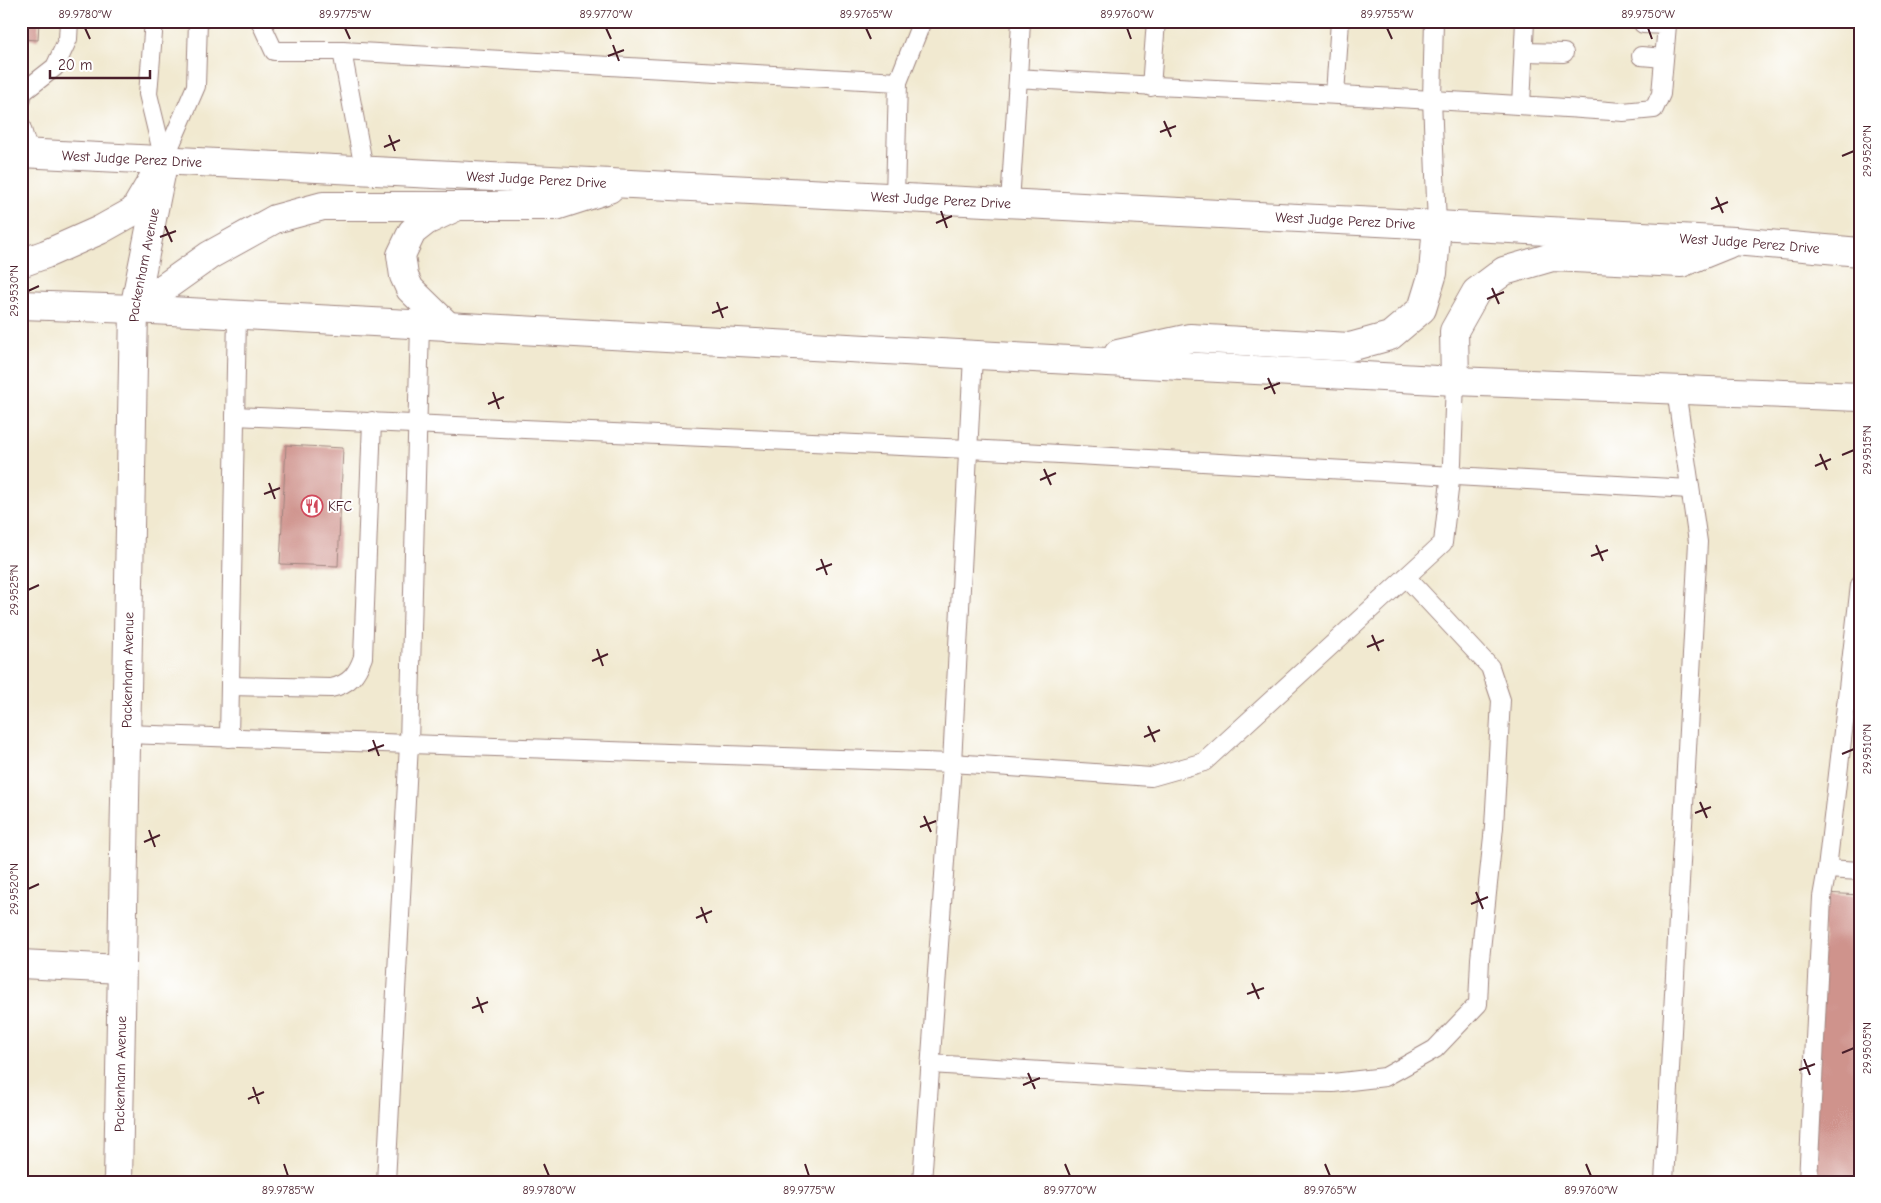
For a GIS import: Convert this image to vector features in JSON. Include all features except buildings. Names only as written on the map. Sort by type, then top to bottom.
[{"type":"main road","name":"West Judge Perez Drive","points":[[25,153],[1734,241],[1860,252]]},
{"type":"main road","points":[[21,263],[100,230],[134,211],[164,160]]},
{"type":"main road","name":"Packenham Avenue","points":[[118,1182],[134,309],[164,160]]},
{"type":"main road","points":[[134,309],[210,255],[275,219],[322,206],[556,206],[625,184]]},
{"type":"main road","points":[[449,327],[410,290],[404,276],[400,256],[412,232],[426,221],[458,206]]},
{"type":"main road","points":[[1082,361],[1190,338],[1350,347],[1390,336],[1422,309],[1433,273],[1437,225]]},
{"type":"main road","points":[[1455,382],[1454,330],[1476,292],[1504,271],[1552,257],[1681,263],[1734,241]]},
{"type":"main road","points":[[21,305],[134,309],[1455,382],[1860,397]]},
{"type":"main road","points":[[21,964],[121,969]]},
{"type":"lane","points":[[21,101],[23,92],[55,67],[68,39],[70,21]]},
{"type":"lane","points":[[154,21],[148,94],[164,160]]},
{"type":"lane","points":[[164,160],[196,86],[198,21]]},
{"type":"lane","points":[[260,21],[274,51],[342,51],[898,82]]},
{"type":"lane","points":[[895,197],[898,82],[922,21]]},
{"type":"lane","points":[[1010,203],[1021,21]]},
{"type":"lane","points":[[1151,87],[1156,21]]},
{"type":"lane","points":[[1336,94],[1340,21]]},
{"type":"lane","points":[[1434,21],[1432,99],[1437,225]]},
{"type":"lane","points":[[1520,105],[1525,21]]},
{"type":"lane","points":[[1018,78],[1151,87],[1432,99],[1623,112],[1654,109],[1661,94],[1667,25],[1643,24]]},
{"type":"lane","points":[[342,51],[364,169]]},
{"type":"lane","points":[[1524,52],[1564,53]]},
{"type":"lane","points":[[1641,56],[1664,58]]},
{"type":"lane","points":[[21,126],[25,153]]},
{"type":"lane","points":[[229,738],[238,315]]},
{"type":"lane","points":[[386,1182],[409,744],[420,325]]},
{"type":"lane","points":[[922,1182],[952,763],[973,356]]},
{"type":"lane","points":[[126,734],[952,763],[1151,777],[1204,762],[1443,543],[1451,476],[1455,382]]},
{"type":"lane","points":[[1664,1182],[1698,542],[1676,390]]},
{"type":"lane","points":[[235,416],[968,449],[1690,489]]},
{"type":"lane","points":[[230,686],[331,688],[342,686],[358,672],[363,657],[372,421]]},
{"type":"lane","points":[[930,1064],[1208,1081],[1333,1083],[1385,1077],[1435,1049],[1478,1004],[1480,959],[1494,828],[1501,700],[1490,667],[1406,577]]},
{"type":"lane","points":[[1808,1182],[1822,897],[1827,869],[1860,586]]},
{"type":"lane","points":[[1827,869],[1860,871]]},
{"type":"place","name":"KFC","points":[[312,506]]}]
